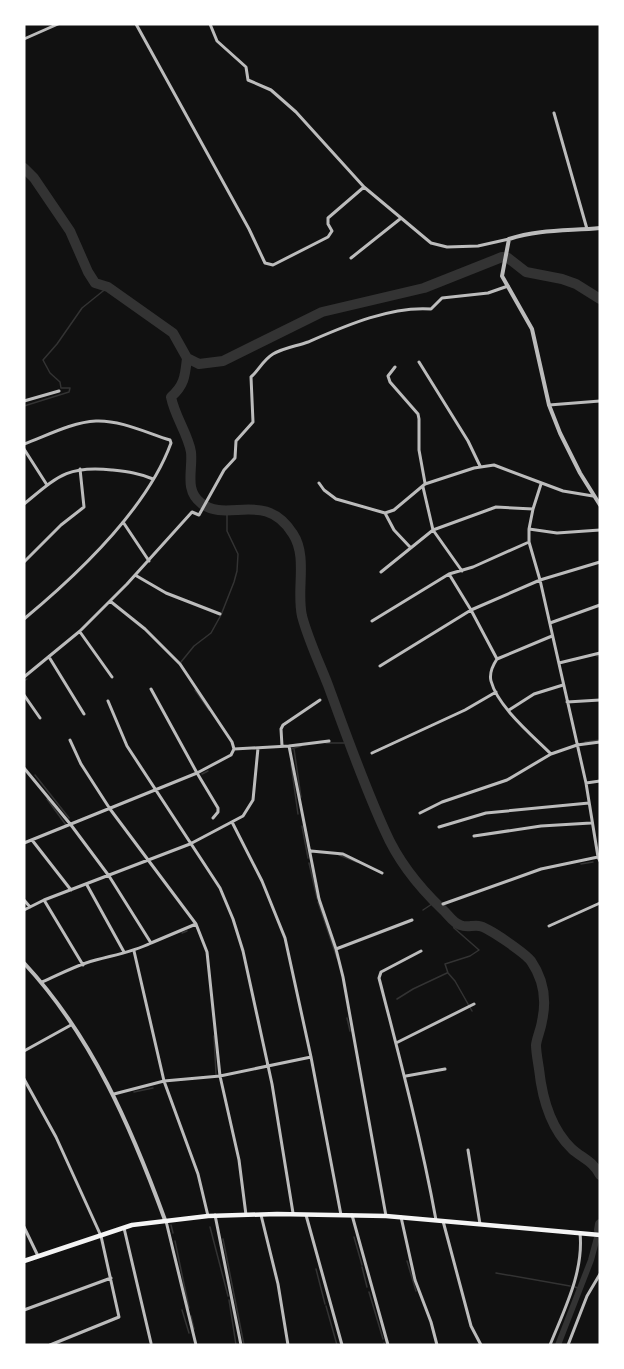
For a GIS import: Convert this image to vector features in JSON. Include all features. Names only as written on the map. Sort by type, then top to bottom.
[{"type":"main road","points":[[24,1261],[124,1228],[165,1220],[215,1215],[386,1216],[600,1235]]},
{"type":"street","points":[[24,39],[58,24]]},
{"type":"street","points":[[142,24],[136,25],[249,229],[265,263],[273,265],[327,237],[332,231],[328,218],[364,187]]},
{"type":"street","points":[[210,24],[217,41],[246,67],[248,80],[271,90],[296,112],[364,187],[431,243],[438,246],[478,246],[547,231],[600,228]]},
{"type":"street","points":[[554,113],[587,229]]},
{"type":"street","points":[[351,258],[400,219]]},
{"type":"street","points":[[509,239],[502,276],[530,323],[549,405],[568,452],[600,505]]},
{"type":"street","points":[[24,677],[80,631],[192,512],[198,515],[224,470],[236,458],[236,441],[253,422],[251,377],[273,354],[339,327],[382,314],[417,308],[431,309],[442,298],[488,293],[508,286]]},
{"type":"street","points":[[419,362],[468,441],[481,467]]},
{"type":"street","points":[[395,367],[388,376],[390,382],[418,414],[418,450],[433,530],[462,571]]},
{"type":"street","points":[[24,402],[59,390]]},
{"type":"street","points":[[549,405],[600,401]]},
{"type":"street","points":[[24,444],[86,422],[96,421],[116,423],[171,441],[153,479],[122,522],[61,587],[24,619]]},
{"type":"street","points":[[24,449],[47,485]]},
{"type":"street","points":[[319,483],[336,499],[385,513],[394,510],[424,485],[481,467],[500,466],[541,484],[571,493],[593,496]]},
{"type":"street","points":[[24,504],[65,473],[80,469],[134,472],[153,479]]},
{"type":"street","points":[[24,562],[61,525],[84,507],[80,469]]},
{"type":"street","points":[[443,904],[541,869],[599,859],[586,783],[540,580],[529,542],[533,509],[541,484]]},
{"type":"street","points":[[381,572],[433,530],[496,507],[533,509]]},
{"type":"street","points":[[385,513],[394,530],[410,547]]},
{"type":"street","points":[[122,522],[148,561]]},
{"type":"street","points":[[529,529],[557,533],[600,530]]},
{"type":"street","points":[[372,621],[449,574],[462,571],[529,542]]},
{"type":"street","points":[[380,666],[471,610],[540,580],[600,562]]},
{"type":"street","points":[[449,574],[497,658]]},
{"type":"street","points":[[135,575],[166,593],[220,614]]},
{"type":"street","points":[[25,841],[71,825],[197,773],[231,755],[234,749],[232,742],[180,664],[145,629],[110,601]]},
{"type":"street","points":[[550,623],[600,605]]},
{"type":"street","points":[[80,631],[112,677]]},
{"type":"street","points":[[550,754],[509,710],[496,692],[490,673],[497,658],[552,636]]},
{"type":"street","points":[[559,663],[600,653]]},
{"type":"street","points":[[49,657],[84,714]]},
{"type":"street","points":[[509,710],[534,694],[563,685]]},
{"type":"street","points":[[151,689],[218,808],[213,818]]},
{"type":"street","points":[[372,753],[465,710],[496,692]]},
{"type":"street","points":[[24,695],[40,718]]},
{"type":"street","points":[[282,746],[281,729],[283,725],[320,700]]},
{"type":"street","points":[[567,702],[600,700]]},
{"type":"street","points":[[108,701],[127,746],[220,888],[234,920],[243,951],[280,1129],[294,1215]]},
{"type":"street","points":[[70,740],[81,764],[110,809],[196,924],[207,952],[220,1076],[239,1160],[246,1215]]},
{"type":"street","points":[[234,749],[328,741]]},
{"type":"street","points":[[420,813],[442,802],[507,780],[550,754],[600,742]]},
{"type":"street","points":[[289,746],[319,899],[343,977],[386,1216]]},
{"type":"street","points":[[24,910],[44,900],[190,844],[247,812],[253,800],[258,748]]},
{"type":"street","points":[[24,768],[109,876],[151,943]]},
{"type":"street","points":[[586,783],[600,781]]},
{"type":"street","points":[[439,828],[486,813],[589,803]]},
{"type":"street","points":[[232,822],[280,922],[311,1057],[340,1215]]},
{"type":"street","points":[[474,836],[541,826],[592,823]]},
{"type":"street","points":[[32,840],[71,890]]},
{"type":"street","points":[[595,841],[600,840]]},
{"type":"street","points":[[311,851],[343,854],[382,873]]},
{"type":"street","points":[[87,884],[124,952]]},
{"type":"street","points":[[24,900],[30,907]]},
{"type":"street","points":[[44,900],[83,964]]},
{"type":"street","points":[[549,926],[600,903]]},
{"type":"street","points":[[336,949],[412,920]]},
{"type":"street","points":[[42,982],[83,964],[134,951],[196,924]]},
{"type":"street","points":[[134,951],[164,1081],[198,1174],[208,1216]]},
{"type":"street","points":[[422,951],[379,975],[426,1160],[436,1220]]},
{"type":"street","points":[[24,963],[42,982],[71,1024],[114,1094],[141,1155],[165,1220],[196,1345]]},
{"type":"street","points":[[396,1043],[474,1004]]},
{"type":"street","points":[[24,1051],[71,1024]]},
{"type":"street","points":[[114,1094],[164,1081],[220,1076],[311,1057]]},
{"type":"street","points":[[406,1076],[445,1069]]},
{"type":"street","points":[[24,1079],[56,1137],[101,1236],[119,1318],[50,1345]]},
{"type":"street","points":[[468,1150],[480,1224]]},
{"type":"street","points":[[215,1215],[241,1345]]},
{"type":"street","points":[[261,1215],[278,1284],[288,1345]]},
{"type":"street","points":[[306,1215],[342,1345]]},
{"type":"street","points":[[352,1215],[388,1345]]},
{"type":"street","points":[[401,1217],[415,1280],[437,1345]]},
{"type":"street","points":[[443,1221],[471,1326],[481,1345]]},
{"type":"street","points":[[24,1227],[38,1256]]},
{"type":"street","points":[[124,1228],[151,1343]]},
{"type":"street","points":[[550,1345],[577,1271],[583,1233]]},
{"type":"street","points":[[568,1345],[587,1296],[600,1274]]},
{"type":"street","points":[[24,1310],[111,1278]]},
{"type":"waterway","points":[[24,168],[34,178],[70,231],[95,283],[108,287],[173,333],[187,358],[199,364],[223,361],[322,312],[424,288],[502,257],[508,258],[526,272],[576,284],[600,299]]},
{"type":"waterway","points":[[24,406],[69,392],[70,388],[61,388],[60,382],[50,373],[43,360],[82,308],[108,287]]},
{"type":"waterway","points":[[187,358],[182,384],[171,397],[191,452],[190,479],[196,498],[211,509],[246,509],[270,513],[282,521],[293,534],[300,553],[301,606],[304,625],[362,777],[390,842],[417,883],[455,922],[463,926],[476,926],[490,931],[531,961],[542,983],[544,997],[536,1045],[545,1101],[558,1132],[572,1149],[591,1163],[600,1175]]},
{"type":"waterway","points":[[181,662],[194,646],[211,633],[234,582],[238,554],[227,531],[227,510]]},
{"type":"waterway","points":[[195,690],[209,710]]},
{"type":"waterway","points":[[326,743],[344,743],[348,740]]},
{"type":"waterway","points":[[585,742],[600,740]]},
{"type":"waterway","points":[[291,749],[301,746]]},
{"type":"waterway","points":[[294,749],[301,797]]},
{"type":"waterway","points":[[291,764],[298,814]]},
{"type":"waterway","points":[[202,774],[208,771]]},
{"type":"waterway","points":[[35,775],[69,818]]},
{"type":"waterway","points":[[47,799],[66,825]]},
{"type":"waterway","points":[[302,826],[308,858]]},
{"type":"waterway","points":[[339,855],[357,862]]},
{"type":"waterway","points":[[581,864],[593,862]]},
{"type":"waterway","points":[[309,863],[317,898]]},
{"type":"waterway","points":[[318,902],[337,958]]},
{"type":"waterway","points":[[423,910],[435,902]]},
{"type":"waterway","points":[[452,920],[454,928],[479,950],[470,956],[445,964],[448,973],[472,1011]]},
{"type":"waterway","points":[[182,933],[187,931]]},
{"type":"waterway","points":[[397,999],[447,973]]},
{"type":"waterway","points":[[347,1018],[350,1031]]},
{"type":"waterway","points":[[214,1036],[216,1074]]},
{"type":"waterway","points":[[134,1092],[153,1088]]},
{"type":"waterway","points":[[599,1230],[600,1224]]},
{"type":"waterway","points":[[171,1225],[173,1233]]},
{"type":"waterway","points":[[210,1227],[228,1296]]},
{"type":"waterway","points":[[558,1345],[591,1260],[599,1230]]},
{"type":"waterway","points":[[354,1237],[362,1265]]},
{"type":"waterway","points":[[223,1239],[244,1345]]},
{"type":"waterway","points":[[175,1241],[189,1308]]},
{"type":"waterway","points":[[407,1261],[416,1291]]},
{"type":"waterway","points":[[362,1267],[367,1287]]},
{"type":"waterway","points":[[316,1269],[325,1304]]},
{"type":"waterway","points":[[496,1273],[570,1286]]},
{"type":"waterway","points":[[575,1287],[580,1289]]},
{"type":"waterway","points":[[369,1292],[383,1339]]},
{"type":"waterway","points":[[229,1300],[236,1345]]},
{"type":"waterway","points":[[326,1306],[337,1345]]},
{"type":"waterway","points":[[182,1310],[189,1333]]},
{"type":"waterway","points":[[191,1316],[194,1329]]}]
